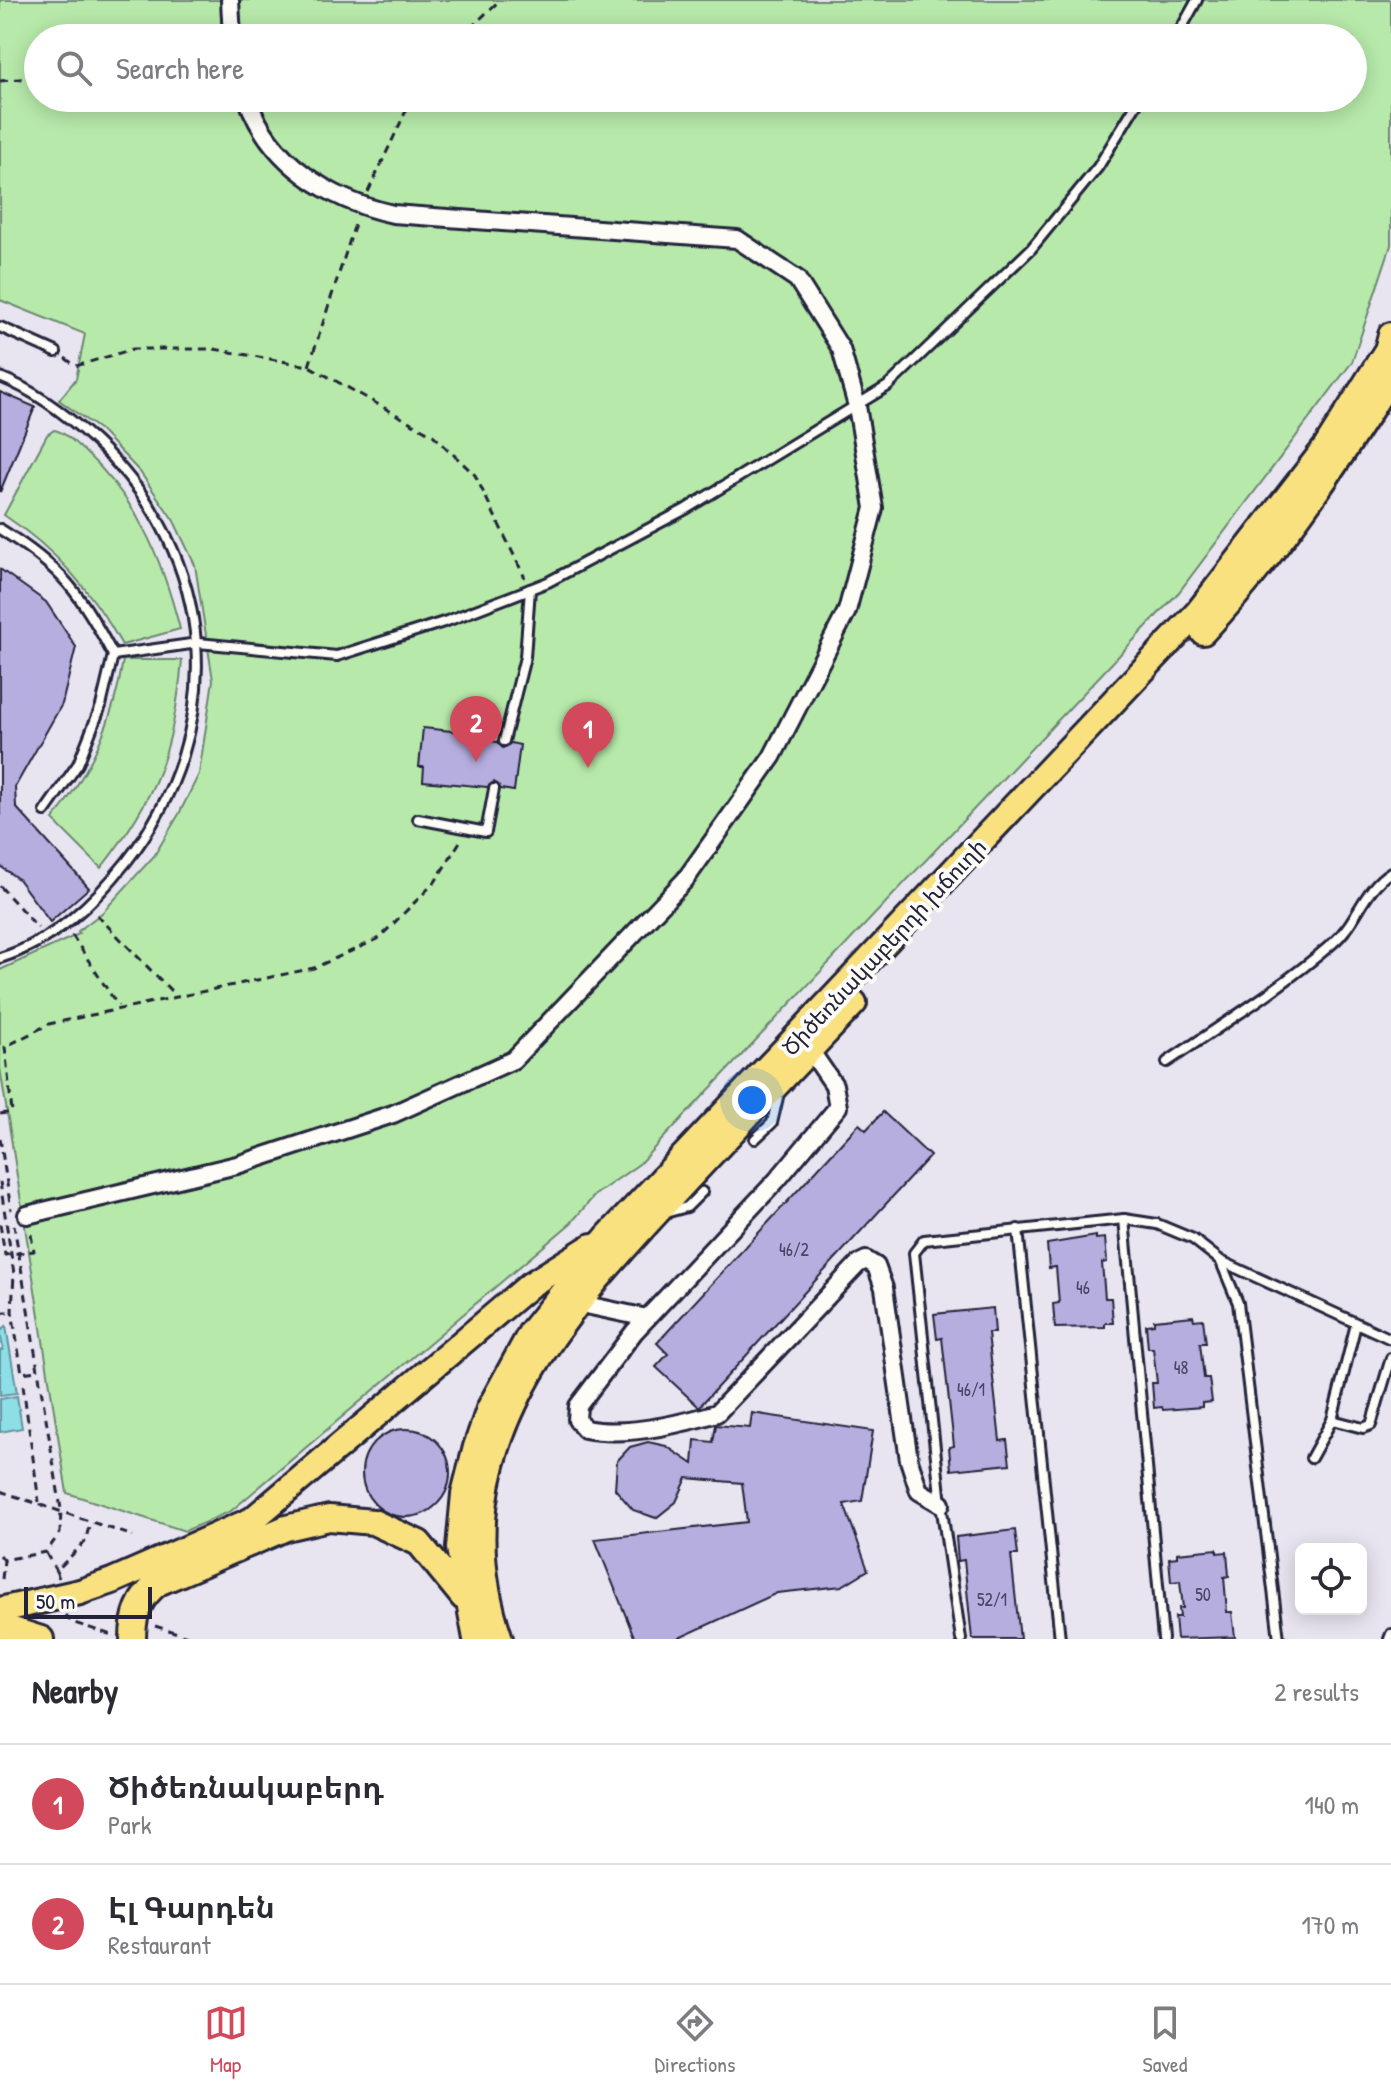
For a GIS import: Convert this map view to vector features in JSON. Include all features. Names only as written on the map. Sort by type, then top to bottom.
[{"type":"main road","name":"Ծիծեռնակաբերդի խճուղի","points":[[476,1639],[466,1601],[459,1548],[460,1521],[476,1447],[489,1409],[531,1332],[607,1237],[1198,612],[1326,447],[1387,350],[1391,335]]},
{"type":"main road","name":"Ծիծեռնակաբերդի խճուղի","points":[[500,1639],[488,1591],[485,1511],[490,1478],[509,1414],[526,1375],[558,1327],[653,1217],[1208,627],[1349,446],[1391,376]]},
{"type":"main road","points":[[2,1601],[112,1581],[252,1520],[530,1285],[607,1237]]},
{"type":"main road","points":[[140,1636],[136,1610],[144,1594],[158,1583],[286,1528],[329,1518],[373,1522],[419,1543],[466,1601]]},
{"type":"main road","points":[[0,1626],[41,1639]]},
{"type":"street","points":[[230,0],[231,24]]},
{"type":"street","points":[[27,1215],[237,1165],[393,1114],[513,1060],[685,880],[772,757],[847,611],[874,508],[857,406],[841,349],[797,279],[737,239],[409,215],[361,207],[304,176],[275,149],[255,112]]},
{"type":"street","points":[[810,1050],[834,1085],[838,1107],[777,1180],[647,1318],[578,1406],[577,1420],[585,1429],[605,1433],[692,1421],[717,1413],[866,1260],[876,1266],[884,1288],[909,1460],[919,1491],[941,1504]]},
{"type":"street","points":[[586,1305],[647,1318]]},
{"type":"lane","points":[[1184,24],[1197,0]]},
{"type":"lane","points":[[113,655],[198,643],[337,656],[447,621],[530,589],[686,509],[888,386],[1031,249],[1098,167],[1131,112]]},
{"type":"lane","points":[[0,327],[56,352]]},
{"type":"lane","points":[[0,377],[50,403],[75,422],[138,487],[161,524],[178,563],[198,643],[196,702],[189,741],[166,803],[138,847],[89,906],[45,937],[0,958]]},
{"type":"lane","points":[[0,529],[43,556],[83,599],[113,655],[101,706],[78,764],[45,811]]},
{"type":"lane","points":[[504,741],[525,657],[530,589]]},
{"type":"lane","points":[[418,819],[486,832],[494,789]]},
{"type":"lane","points":[[1167,1062],[1287,981],[1337,940],[1378,880],[1391,872]]},
{"type":"lane","points":[[755,1139],[772,1123],[781,1080]]},
{"type":"lane","points":[[653,1217],[687,1207],[702,1192]]},
{"type":"lane","points":[[1124,1219],[1163,1639]]},
{"type":"lane","points":[[961,1639],[941,1504],[914,1253],[924,1240],[1124,1219],[1157,1224],[1193,1239],[1221,1261],[1391,1339]]},
{"type":"lane","points":[[1018,1229],[1060,1639]]},
{"type":"lane","points":[[1221,1261],[1238,1303],[1279,1639]]},
{"type":"lane","points":[[1311,1458],[1332,1420],[1356,1324]]},
{"type":"lane","points":[[1332,1420],[1363,1428],[1371,1425],[1391,1358]]},
{"type":"path","points":[[475,24],[500,0]]},
{"type":"path","points":[[0,81],[24,78]]},
{"type":"path","points":[[309,366],[361,207],[405,112]]},
{"type":"path","points":[[76,366],[133,349],[214,349],[309,366],[433,435],[475,475],[530,589]]},
{"type":"path","points":[[0,1114],[12,1112],[5,1047],[49,1024],[314,968],[378,939],[435,882],[468,830]]},
{"type":"path","points":[[0,886],[45,937]]},
{"type":"path","points":[[89,906],[175,995]]},
{"type":"path","points":[[65,925],[119,1007]]},
{"type":"path","points":[[0,1138],[61,1509],[60,1533],[46,1552],[4,1560]]},
{"type":"path","points":[[0,1186],[14,1274],[12,1311],[22,1373],[36,1371]]},
{"type":"path","points":[[6,1222],[0,1224],[5,1255],[34,1251],[32,1240]]},
{"type":"path","points":[[0,1313],[12,1311]]},
{"type":"path","points":[[23,1385],[39,1502]]},
{"type":"path","points":[[0,1491],[61,1509],[133,1536]]},
{"type":"path","points":[[56,1571],[85,1542],[91,1521]]},
{"type":"path","points":[[46,1552],[61,1585]]},
{"type":"path","points":[[0,1555],[4,1560],[2,1601]]},
{"type":"path","points":[[60,1609],[71,1622],[125,1638]]},
{"type":"path","points":[[140,1636],[155,1626],[197,1639]]},
{"type":"green space","points":[[0,0],[1391,0],[1391,245],[1352,362],[1179,592],[639,1164],[595,1195],[571,1223],[231,1511],[185,1531],[67,1493],[0,1068],[0,970],[79,934],[78,931],[103,912],[154,856],[199,774],[213,680],[195,565],[174,521],[140,472],[100,430],[59,400],[76,379],[85,334],[0,300]]},
{"type":"green space","points":[[54,430],[70,438],[103,470],[133,510],[156,555],[180,629],[122,645],[71,573],[40,542],[4,515],[47,435]]},
{"type":"green space","points":[[123,660],[182,660],[179,692],[160,771],[136,818],[101,868],[53,820],[89,764],[107,725]]},
{"type":"water","points":[[6,1326],[17,1393],[0,1395],[0,1351],[3,1349],[0,1332]]},
{"type":"water","points":[[17,1396],[22,1428],[0,1432],[0,1399]]},
{"type":"building","points":[[0,392],[35,407],[0,492]]},
{"type":"building","points":[[0,569],[46,602],[76,647],[62,704],[15,787],[16,807],[89,888],[50,922],[18,879],[0,866]]},
{"type":"building","points":[[423,728],[470,733],[469,738],[497,742],[503,748],[511,743],[520,745],[514,791],[501,789],[494,782],[487,787],[423,781],[424,767],[419,767]]},
{"type":"building","points":[[883,1112],[930,1156],[699,1407],[656,1367],[668,1354],[657,1343],[859,1124],[866,1130]]},
{"type":"building","points":[[1096,1236],[1096,1239],[1105,1238],[1107,1262],[1102,1263],[1105,1298],[1111,1298],[1113,1323],[1105,1323],[1105,1327],[1055,1328],[1053,1304],[1059,1303],[1056,1267],[1049,1268],[1047,1244]]},
{"type":"building","points":[[993,1308],[995,1333],[988,1333],[1000,1441],[1007,1440],[1010,1464],[951,1470],[949,1447],[954,1446],[942,1338],[937,1339],[934,1314]]},
{"type":"building","points":[[1193,1316],[1194,1320],[1203,1319],[1206,1343],[1200,1343],[1204,1378],[1209,1378],[1212,1402],[1202,1403],[1202,1407],[1154,1408],[1152,1383],[1157,1383],[1153,1348],[1148,1348],[1146,1325],[1154,1324],[1154,1320]]},
{"type":"building","points":[[752,1413],[873,1431],[862,1501],[844,1504],[868,1570],[842,1586],[777,1593],[677,1639],[635,1639],[595,1539],[747,1522],[742,1483],[687,1478],[676,1502],[656,1518],[633,1510],[615,1489],[617,1461],[630,1447],[648,1442],[666,1446],[693,1464],[695,1440],[713,1442],[716,1425],[750,1428]]},
{"type":"building","points":[[406,1429],[423,1432],[437,1442],[447,1456],[450,1473],[447,1490],[437,1504],[423,1514],[406,1517],[389,1514],[375,1504],[365,1490],[362,1473],[365,1456],[375,1442],[389,1432]]},
{"type":"building","points":[[1015,1530],[1018,1555],[1011,1555],[1020,1639],[972,1639],[964,1560],[958,1561],[956,1537]]},
{"type":"building","points":[[1217,1549],[1217,1553],[1227,1552],[1229,1576],[1224,1577],[1227,1612],[1232,1612],[1235,1637],[1177,1639],[1175,1617],[1180,1617],[1179,1608],[1183,1608],[1180,1581],[1171,1582],[1169,1558],[1177,1557],[1177,1553]]},
{"type":"place","name":"Էլ Գարդեն","points":[[476,762]]},
{"type":"place","name":"Ծիծեռնակաբերդ","points":[[588,768]]}]
